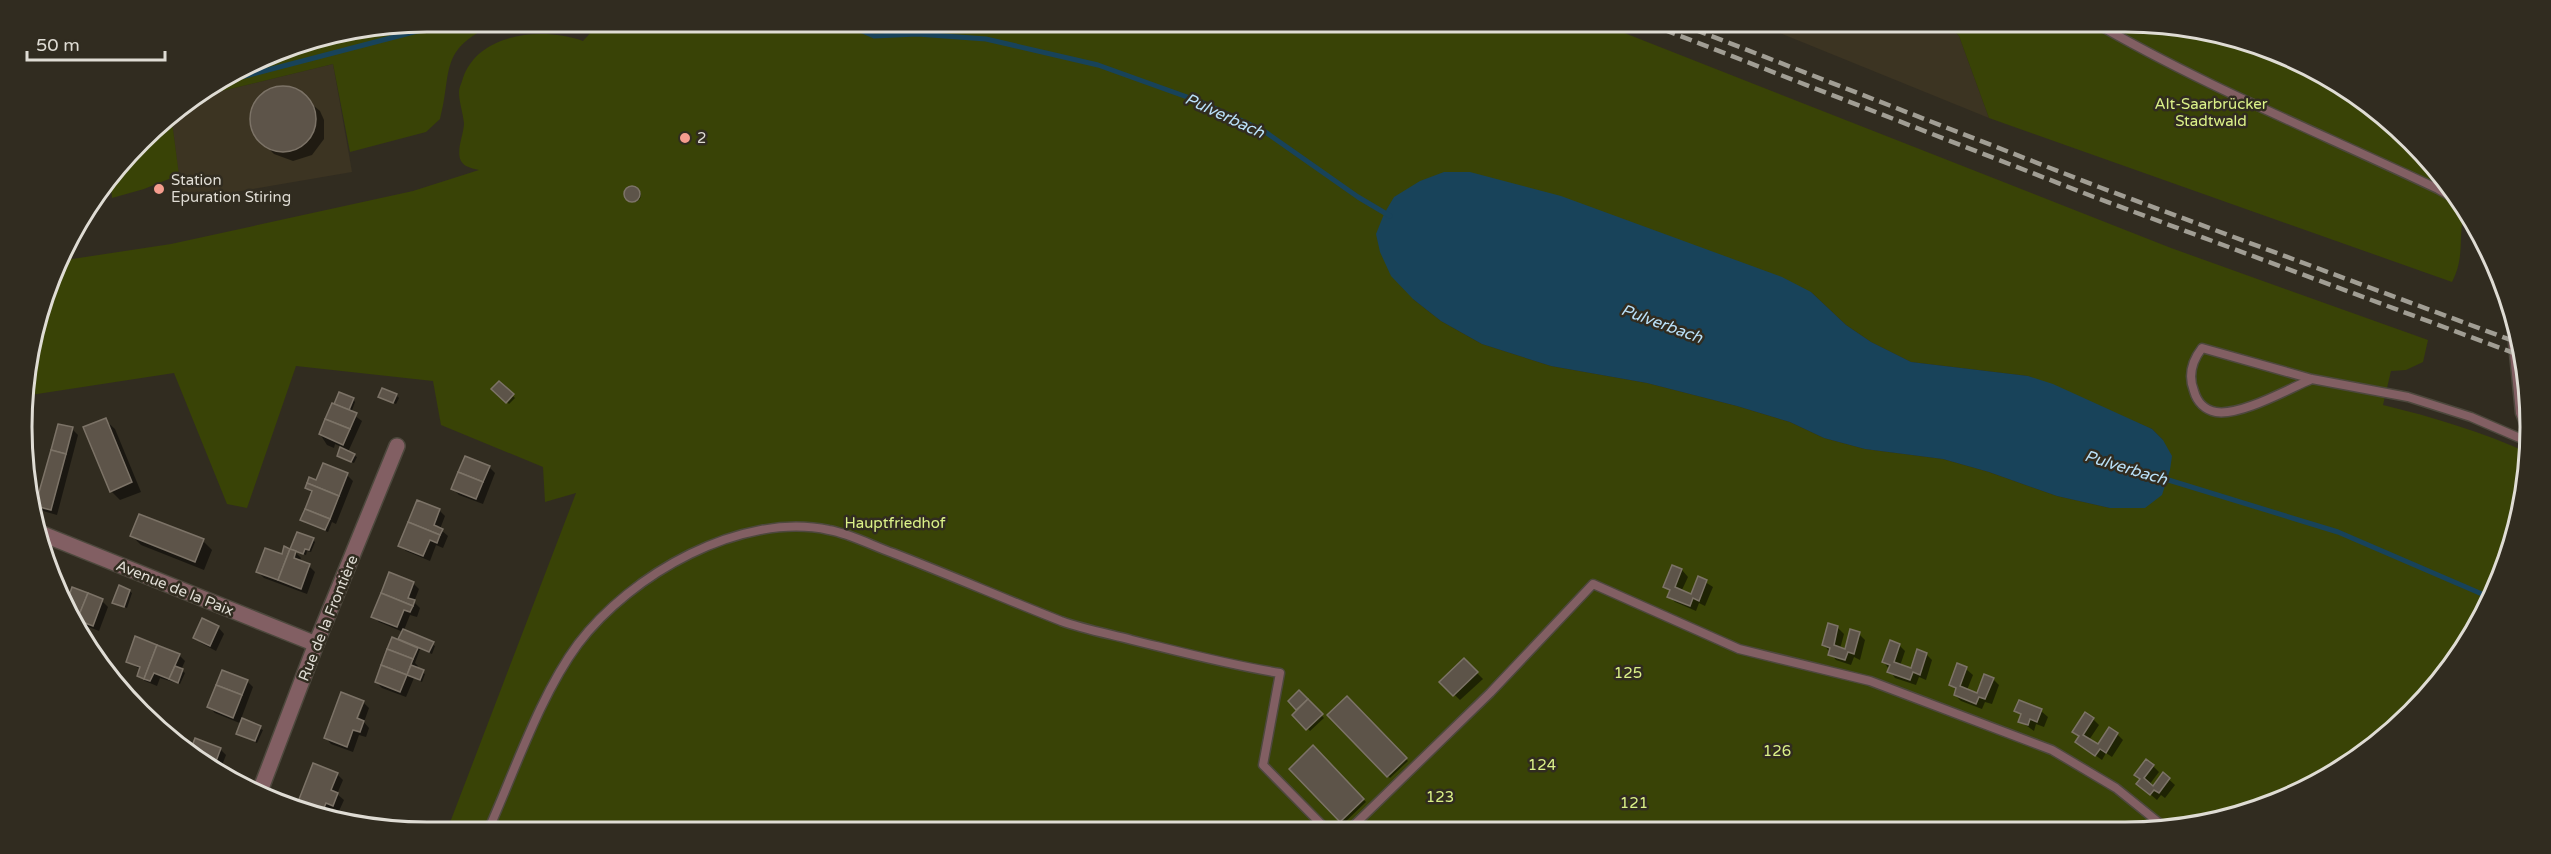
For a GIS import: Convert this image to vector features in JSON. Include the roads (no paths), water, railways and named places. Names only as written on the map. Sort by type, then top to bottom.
[{"type":"street","name":"Rue de la Frontière","points":[[262,786],[316,644],[397,446]]},
{"type":"street","name":"Avenue de la Paix","points":[[47,536],[316,644]]},
{"type":"lane","points":[[2111,32],[2442,191]]},
{"type":"lane","points":[[2312,379],[2241,409],[2216,412],[2205,409],[2197,399],[2190,373],[2195,357],[2202,348],[2312,379],[2408,397],[2471,417],[2520,438]]},
{"type":"lane","points":[[2517,387],[2519,404]]},
{"type":"lane","points":[[492,822],[558,674],[579,643],[612,608],[673,562],[724,540],[762,529],[787,526],[831,530],[1064,622],[1227,664],[1280,673],[1263,765],[1319,822]]},
{"type":"lane","points":[[1357,822],[1490,693],[1593,584],[1739,649],[1870,681],[2052,750],[2116,788],[2157,821]]},
{"type":"water","points":[[1444,172],[1470,172],[1561,196],[1782,277],[1811,292],[1846,325],[1871,342],[1911,362],[2028,376],[2053,384],[2152,429],[2163,440],[2172,456],[2162,495],[2145,508],[2110,508],[2057,496],[1989,472],[1943,459],[1865,449],[1824,438],[1790,422],[1737,406],[1647,383],[1551,366],[1482,344],[1441,321],[1413,299],[1391,276],[1380,252],[1376,234],[1394,197],[1420,181]]},
{"type":"waterway","name":"Pulverbach","points":[[244,76],[414,32]]},
{"type":"waterway","name":"Pulverbach","points":[[865,32],[874,36],[917,34],[986,39],[1098,65],[1201,102],[1264,131],[1358,197],[1390,216]]},
{"type":"waterway","name":"Pulverbach","points":[[2162,478],[2338,532],[2482,594]]},
{"type":"railway","points":[[1670,32],[2094,197],[2512,352]]},
{"type":"railway","points":[[1701,32],[2099,187],[2509,339]]},
{"type":"place","name":"2","points":[[685,138]]},
{"type":"place","name":"Station Epuration Stiring","points":[[159,189]]},
{"type":"park label","name":"Alt-Saarbrücker Stadtwald","points":[[2211,112]]},
{"type":"park label","name":"Hauptfriedhof","points":[[895,523]]},
{"type":"park label","name":"125","points":[[1628,673]]},
{"type":"park label","name":"126","points":[[1777,751]]},
{"type":"park label","name":"124","points":[[1542,765]]},
{"type":"park label","name":"123","points":[[1440,797]]},
{"type":"park label","name":"121","points":[[1634,803]]}]
